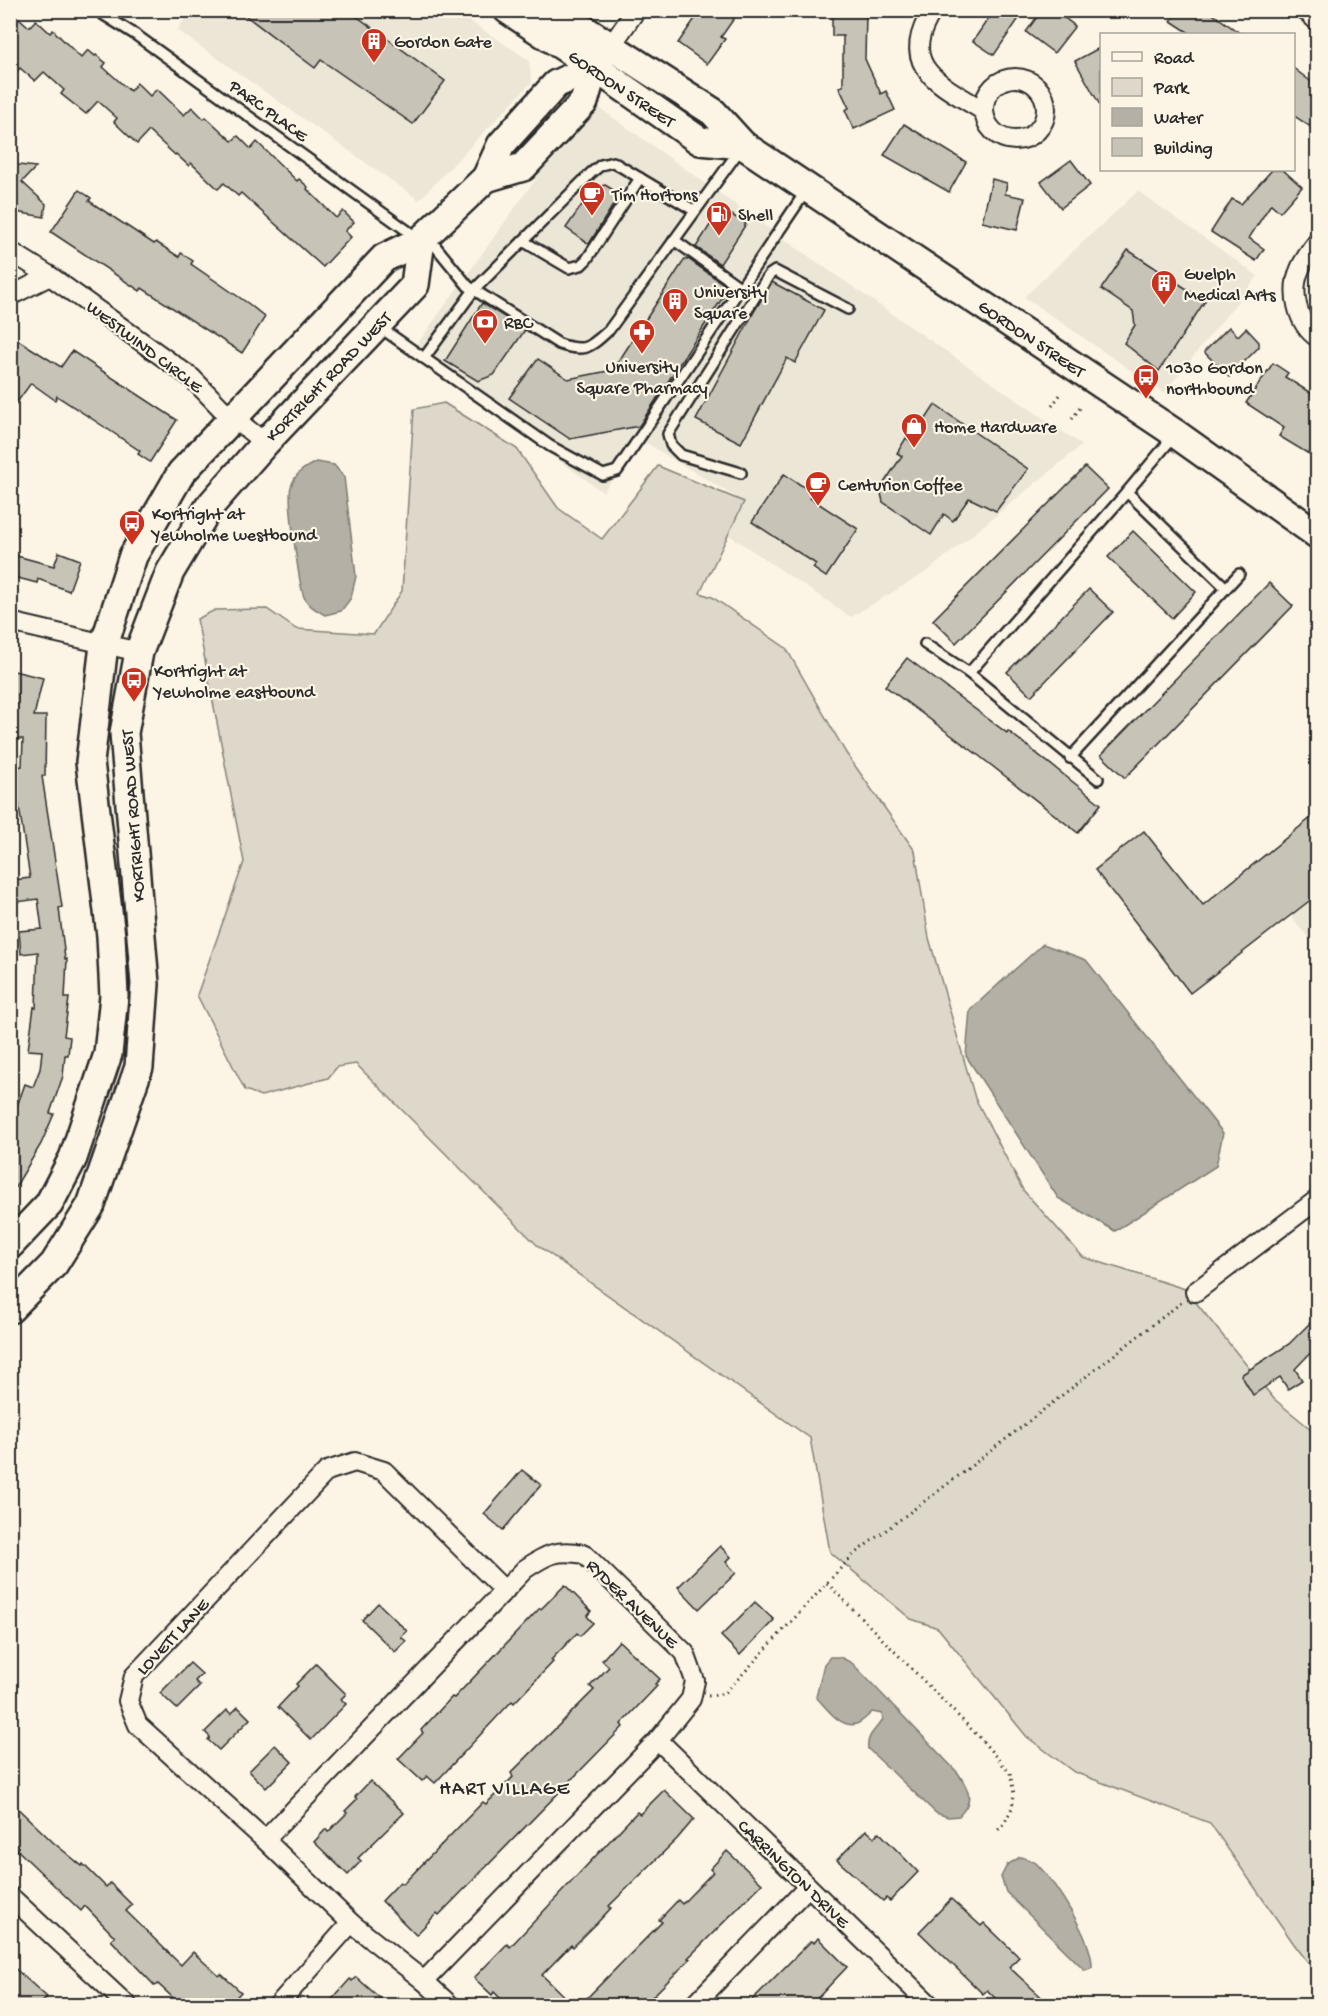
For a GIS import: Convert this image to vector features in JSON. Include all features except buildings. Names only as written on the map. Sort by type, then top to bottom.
[{"type":"street","name":"GORDON STREET","points":[[508,10],[700,141],[743,145]]},
{"type":"street","name":"GORDON STREET","points":[[554,10],[713,112],[743,145],[1176,434],[1317,535]]},
{"type":"street","points":[[594,67],[636,10]]},
{"type":"street","points":[[933,10],[922,29],[921,62],[934,80],[984,111]]},
{"type":"street","points":[[1305,10],[1317,22]]},
{"type":"street","name":"KORTRIGHT ROAD WEST","points":[[10,1245],[49,1204],[73,1158],[108,1054],[114,996],[111,936],[90,762],[104,645],[133,556],[181,473],[384,258],[423,238],[486,178],[501,145],[556,84],[594,67]]},
{"type":"street","name":"KORTRIGHT ROAD WEST","points":[[10,1309],[54,1264],[91,1205],[139,1067],[145,984],[124,733],[139,652],[170,572],[209,507],[265,442],[415,285],[423,238]]},
{"type":"street","points":[[1317,241],[1299,270],[1296,284],[1299,312],[1305,325],[1317,338]]},
{"type":"street","name":"WESTWIND CIRCLE","points":[[10,251],[50,276],[192,378],[221,408],[265,442]]},
{"type":"street","points":[[10,296],[50,276]]},
{"type":"street","points":[[10,622],[139,652]]},
{"type":"street","points":[[1195,1292],[1317,1199]]},
{"type":"street","name":"LOVETT LANE","points":[[451,2006],[351,1923],[265,1840],[138,1725],[128,1701],[134,1676],[327,1471],[355,1462],[384,1471],[505,1591]]},
{"type":"street","name":"RYDER AVENUE","points":[[265,1840],[525,1569],[546,1556],[568,1551],[584,1554],[685,1653],[695,1681],[692,1692]]},
{"type":"street","points":[[424,1982],[658,1740],[691,1699],[692,1692]]},
{"type":"street","name":"CARRINGTON DRIVE","points":[[658,1740],[931,2006]]},
{"type":"street","points":[[693,2006],[808,1887]]},
{"type":"street","points":[[10,1896],[128,2006]]},
{"type":"street","points":[[277,2006],[351,1923]]},
{"type":"lane","name":"PARC PLACE","points":[[96,10],[136,34],[423,238],[468,286],[559,344],[575,349],[592,347],[609,330],[674,240]]},
{"type":"lane","points":[[741,288],[674,240],[743,145]]},
{"type":"lane","points":[[424,358],[474,290],[601,165],[613,162],[695,211]]},
{"type":"lane","points":[[523,241],[569,268],[581,265],[640,178]]},
{"type":"lane","points":[[376,325],[550,446],[603,475],[617,471],[808,189]]},
{"type":"lane","points":[[741,473],[681,455],[671,445],[668,434],[769,275],[775,271],[848,309]]},
{"type":"lane","points":[[969,673],[1176,434]]},
{"type":"lane","points":[[1127,492],[1226,587]]},
{"type":"lane","points":[[1070,758],[1239,574]]},
{"type":"lane","points":[[925,644],[969,673],[1098,779]]},
{"type":"path","points":[[1052,406],[1060,395]]},
{"type":"path","points":[[1072,419],[1080,408]]},
{"type":"path","points":[[692,1692],[708,1696],[726,1692],[854,1554],[1195,1292]]},
{"type":"path","points":[[827,1583],[979,1737],[1010,1773],[1014,1794],[1012,1808],[1004,1824],[996,1832]]},
{"type":"shaded area","points":[[191,11],[454,11],[529,60],[532,82],[419,200],[177,30]]},
{"type":"shaded area","points":[[591,102],[785,240],[1082,445],[928,571],[851,617],[729,535],[744,502],[641,440],[603,492],[410,354]]},
{"type":"shaded area","points":[[1138,191],[1258,276],[1164,393],[1024,297]]},
{"type":"shaded area","points":[[1317,894],[1317,949],[1290,915]]},
{"type":"green space","points":[[444,403],[517,449],[558,508],[602,539],[658,466],[744,502],[700,593],[712,597],[786,648],[846,753],[915,851],[929,938],[975,1098],[1023,1190],[1083,1257],[1185,1289],[1274,1399],[1317,1434],[1317,1974],[1210,1823],[1074,1772],[1027,1737],[938,1628],[911,1619],[830,1552],[810,1438],[537,1245],[356,1064],[337,1067],[328,1078],[261,1096],[245,1090],[197,995],[244,862],[197,619],[215,610],[267,609],[296,629],[374,634],[402,591],[414,409]]},
{"type":"water","points":[[316,462],[334,465],[344,477],[356,576],[351,598],[341,611],[325,615],[310,605],[304,597],[292,523],[290,494],[295,478]]},
{"type":"water","points":[[1043,944],[1086,960],[1223,1133],[1216,1166],[1115,1231],[1058,1198],[966,1056],[970,1010]]},
{"type":"water","points":[[830,1657],[840,1657],[852,1663],[958,1773],[969,1795],[967,1805],[959,1816],[948,1817],[936,1813],[868,1749],[872,1733],[883,1719],[882,1714],[872,1712],[858,1723],[850,1725],[833,1716],[816,1697],[824,1664]]},
{"type":"water","points":[[1020,1857],[1037,1864],[1063,1898],[1086,1942],[1092,1967],[1085,1970],[1006,1892],[1001,1877],[1007,1865]]},
{"type":"place","name":"Gordon Gate","points":[[374,64]]},
{"type":"place","name":"Tim Hortons","points":[[592,217]]},
{"type":"place","name":"Shell","points":[[719,237]]},
{"type":"place","name":"Guelph Medical Arts","points":[[1164,306]]},
{"type":"place","name":"University Square","points":[[675,324]]},
{"type":"place","name":"RBC","points":[[485,345]]},
{"type":"place","name":"University Square Pharmacy","points":[[642,355]]},
{"type":"place","name":"1030 Gordon northbound","points":[[1146,400]]},
{"type":"place","name":"Home Hardware","points":[[914,449]]},
{"type":"place","name":"Centurion Coffee","points":[[818,507]]},
{"type":"place","name":"Kortright at Yewholme westbound","points":[[132,546]]},
{"type":"place","name":"Kortright at Yewholme eastbound","points":[[134,703]]},
{"type":"district","name":"HART VILLAGE","points":[[505,1787]]}]
